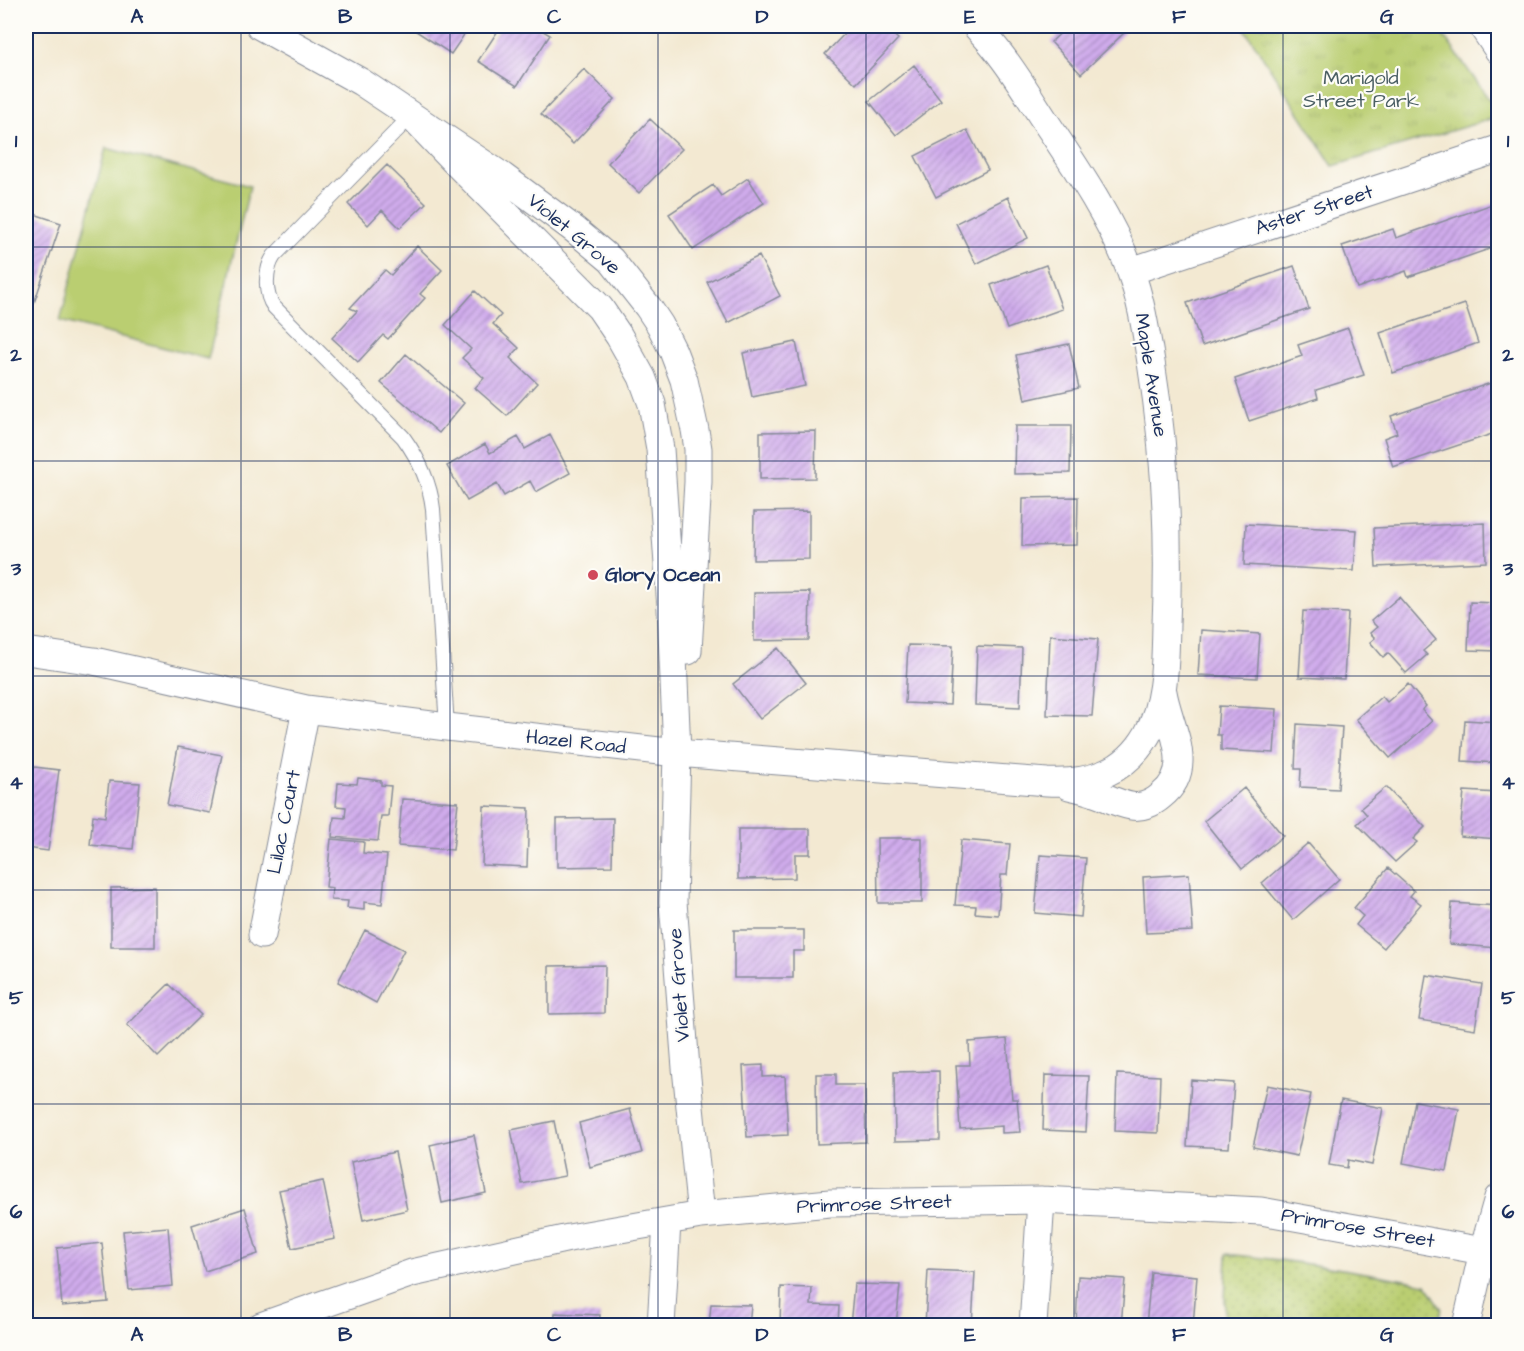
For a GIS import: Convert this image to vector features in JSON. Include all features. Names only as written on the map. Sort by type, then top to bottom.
[{"type":"street","name":"Violet Grove","points":[[260,26],[361,82],[530,196],[611,261],[660,325],[684,380],[698,449],[685,694],[677,753]]},
{"type":"street","name":"Maple Avenue","points":[[975,26],[998,51],[1075,166],[1120,247],[1131,271],[1140,307],[1158,404],[1166,506],[1167,596],[1163,685],[1158,708],[1151,727],[1138,749],[1126,760]]},
{"type":"street","points":[[1482,26],[1498,50]]},
{"type":"street","name":"Violet Grove","points":[[411,116],[600,308],[620,336],[642,377],[652,404],[660,449],[671,608],[677,753],[673,902],[686,1068],[701,1215]]},
{"type":"street","name":"Aster Street","points":[[1131,271],[1498,149]]},
{"type":"street","name":"Hazel Road","points":[[26,651],[94,661],[306,708],[447,727],[677,753],[1057,783],[1093,779],[1110,772],[1126,760]]},
{"type":"street","points":[[1057,783],[1081,788],[1130,806],[1150,803],[1165,793],[1175,780],[1180,761],[1163,685]]},
{"type":"street","name":"Lilac Court","points":[[262,935],[306,708]]},
{"type":"street","points":[[1466,1326],[1491,1253],[1498,1198]]},
{"type":"street","points":[[1033,1326],[1041,1200]]},
{"type":"street","name":"Primrose Street","points":[[261,1326],[412,1273],[569,1238],[701,1215],[830,1203],[1041,1200],[1261,1211],[1491,1253]]},
{"type":"street","points":[[661,1326],[667,1222]]},
{"type":"lane","points":[[411,116],[274,256],[269,265],[267,293],[274,307],[404,437],[425,474],[433,509],[447,727]]},
{"type":"green space","name":"Marigold Street Park","points":[[1243,26],[1437,26],[1498,112],[1498,117],[1333,166]]},
{"type":"green space","points":[[106,148],[250,186],[208,359],[60,321]]},
{"type":"green space","points":[[1227,1254],[1327,1267],[1426,1284],[1442,1309],[1438,1325],[1224,1325]]},
{"type":"building","points":[[415,26],[470,26],[451,54],[413,29]]},
{"type":"building","points":[[501,26],[535,26],[550,35],[517,86],[478,61]]},
{"type":"building","points":[[852,26],[884,26],[898,39],[856,84],[825,54]]},
{"type":"building","points":[[1068,26],[1119,26],[1125,32],[1081,74],[1051,42]]},
{"type":"building","points":[[914,65],[941,100],[896,135],[869,101]]},
{"type":"building","points":[[584,69],[615,99],[573,144],[541,114]]},
{"type":"building","points":[[650,119],[682,149],[639,193],[608,163]]},
{"type":"building","points":[[967,130],[988,170],[936,197],[915,156]]},
{"type":"building","points":[[387,165],[426,203],[400,228],[382,210],[368,225],[348,204]]},
{"type":"building","points":[[26,173],[34,214],[61,223],[26,327]]},
{"type":"building","points":[[748,178],[764,203],[693,250],[669,214],[713,185],[721,196]]},
{"type":"building","points":[[1008,197],[1028,238],[976,264],[956,223]]},
{"type":"building","points":[[1498,202],[1498,246],[1408,277],[1406,271],[1357,288],[1342,246],[1393,229],[1396,238]]},
{"type":"building","points":[[417,246],[442,270],[420,294],[425,298],[388,339],[383,335],[358,362],[332,338],[357,311],[350,308],[385,270],[391,275]]},
{"type":"building","points":[[759,256],[780,296],[728,323],[707,282]]},
{"type":"building","points":[[1046,265],[1062,309],[1007,329],[991,285]]},
{"type":"building","points":[[1294,266],[1309,309],[1202,346],[1187,303]]},
{"type":"building","points":[[475,291],[501,315],[493,324],[519,348],[510,358],[537,383],[507,416],[475,388],[484,378],[462,358],[471,349],[445,325]]},
{"type":"building","points":[[1465,304],[1478,343],[1393,373],[1380,333]]},
{"type":"building","points":[[1348,328],[1364,375],[1316,390],[1318,398],[1249,421],[1235,379],[1302,356],[1298,345]]},
{"type":"building","points":[[796,342],[805,386],[752,397],[743,353]]},
{"type":"building","points":[[1069,344],[1079,388],[1025,400],[1016,355]]},
{"type":"building","points":[[406,354],[464,403],[439,433],[381,383]]},
{"type":"building","points":[[1494,382],[1498,396],[1498,432],[1393,467],[1384,438],[1397,433],[1391,416]]},
{"type":"building","points":[[1015,426],[1071,426],[1070,473],[1014,474]]},
{"type":"building","points":[[816,431],[815,478],[760,479],[760,432]]},
{"type":"building","points":[[550,435],[570,473],[536,492],[530,481],[504,496],[497,484],[467,501],[447,466],[485,444],[490,453],[518,437],[525,449]]},
{"type":"building","points":[[1078,497],[1077,545],[1022,546],[1023,498]]},
{"type":"building","points":[[809,511],[809,559],[753,560],[754,512]]},
{"type":"building","points":[[1485,523],[1486,562],[1376,567],[1374,528]]},
{"type":"building","points":[[1246,524],[1357,530],[1354,571],[1244,565]]},
{"type":"building","points":[[810,592],[809,640],[754,641],[754,593]]},
{"type":"building","points":[[1399,597],[1436,640],[1423,651],[1427,655],[1406,673],[1388,653],[1383,657],[1370,642],[1375,638],[1370,633],[1377,627],[1371,621]]},
{"type":"building","points":[[1470,602],[1498,603],[1498,651],[1468,650]]},
{"type":"building","points":[[1303,611],[1348,613],[1344,679],[1299,677]]},
{"type":"building","points":[[1201,630],[1260,634],[1257,678],[1198,675]]},
{"type":"building","points":[[1050,635],[1098,639],[1092,716],[1047,715]]},
{"type":"building","points":[[908,645],[953,646],[950,705],[905,703]]},
{"type":"building","points":[[977,646],[1022,648],[1020,707],[975,705]]},
{"type":"building","points":[[778,648],[806,683],[760,719],[733,684]]},
{"type":"building","points":[[1408,684],[1426,706],[1422,710],[1432,721],[1390,758],[1356,719],[1382,696],[1387,702]]},
{"type":"building","points":[[1219,706],[1277,709],[1274,753],[1221,750],[1221,735],[1217,735]]},
{"type":"building","points":[[1465,720],[1498,722],[1498,763],[1462,761]]},
{"type":"building","points":[[1297,724],[1342,727],[1338,789],[1300,787],[1301,769],[1295,769]]},
{"type":"building","points":[[178,747],[222,755],[210,813],[167,805]]},
{"type":"building","points":[[26,766],[59,770],[48,851],[26,848]]},
{"type":"building","points":[[358,778],[381,781],[381,785],[391,786],[388,816],[381,816],[378,841],[332,837],[334,817],[345,818],[346,807],[336,806],[338,783],[357,784]]},
{"type":"building","points":[[109,781],[140,783],[133,849],[90,845],[93,815],[105,817]]},
{"type":"building","points":[[1386,787],[1425,827],[1413,839],[1417,842],[1395,862],[1357,824],[1367,815],[1361,808]]},
{"type":"building","points":[[1244,788],[1283,836],[1242,869],[1204,821]]},
{"type":"building","points":[[1464,791],[1498,793],[1498,839],[1460,836]]},
{"type":"building","points":[[402,799],[458,802],[453,850],[398,846]]},
{"type":"building","points":[[484,806],[529,808],[527,867],[482,865]]},
{"type":"building","points":[[613,818],[612,866],[557,867],[557,819]]},
{"type":"building","points":[[738,829],[810,829],[810,854],[795,854],[795,878],[738,879]]},
{"type":"building","points":[[877,838],[922,838],[922,903],[878,903]]},
{"type":"building","points":[[331,839],[364,842],[363,853],[387,855],[382,904],[364,902],[364,910],[347,908],[348,901],[331,900],[332,888],[326,887]]},
{"type":"building","points":[[961,840],[1010,844],[1007,875],[1001,875],[998,915],[975,913],[976,906],[955,905]]},
{"type":"building","points":[[1308,843],[1339,879],[1293,920],[1262,883]]},
{"type":"building","points":[[1040,855],[1086,858],[1081,917],[1035,913]]},
{"type":"building","points":[[1388,868],[1414,891],[1410,896],[1421,904],[1384,948],[1356,925],[1363,916],[1354,908]]},
{"type":"building","points":[[1189,874],[1193,931],[1146,933],[1143,877]]},
{"type":"building","points":[[155,887],[155,947],[111,947],[111,888]]},
{"type":"building","points":[[1452,903],[1498,906],[1498,948],[1449,944]]},
{"type":"building","points":[[365,930],[404,950],[376,1003],[338,982]]},
{"type":"building","points":[[734,930],[804,930],[804,951],[793,951],[793,978],[734,978]]},
{"type":"building","points":[[605,965],[604,1013],[549,1014],[549,966]]},
{"type":"building","points":[[1426,975],[1482,984],[1475,1029],[1419,1020]]},
{"type":"building","points":[[169,984],[201,1015],[158,1057],[127,1025]]},
{"type":"building","points":[[1007,1039],[1012,1099],[1017,1099],[1020,1132],[1002,1133],[1002,1126],[960,1129],[956,1065],[970,1065],[969,1042]]},
{"type":"building","points":[[763,1065],[763,1077],[785,1076],[788,1135],[747,1137],[743,1066]]},
{"type":"building","points":[[939,1071],[940,1140],[895,1141],[894,1072]]},
{"type":"building","points":[[816,1074],[836,1074],[836,1085],[865,1085],[866,1142],[817,1144]]},
{"type":"building","points":[[1117,1074],[1160,1076],[1158,1133],[1115,1131]]},
{"type":"building","points":[[1045,1075],[1089,1076],[1086,1132],[1043,1130]]},
{"type":"building","points":[[1191,1080],[1234,1083],[1229,1148],[1187,1146]]},
{"type":"building","points":[[1267,1085],[1311,1094],[1297,1156],[1253,1147]]},
{"type":"building","points":[[1341,1100],[1383,1108],[1372,1165],[1348,1160],[1347,1168],[1329,1165]]},
{"type":"building","points":[[1415,1101],[1459,1109],[1447,1171],[1403,1163]]},
{"type":"building","points":[[630,1109],[642,1153],[590,1167],[579,1123]]},
{"type":"building","points":[[554,1121],[565,1176],[522,1184],[511,1130]]},
{"type":"building","points":[[474,1135],[486,1193],[442,1203],[430,1145]]},
{"type":"building","points":[[395,1152],[407,1210],[363,1220],[351,1162]]},
{"type":"building","points":[[323,1181],[335,1239],[292,1248],[279,1190]]},
{"type":"building","points":[[245,1208],[258,1254],[205,1271],[192,1225]]},
{"type":"building","points":[[168,1227],[173,1286],[129,1290],[123,1231]]},
{"type":"building","points":[[102,1243],[108,1302],[62,1306],[57,1248]]},
{"type":"building","points":[[928,1270],[975,1272],[972,1326],[925,1326]]},
{"type":"building","points":[[1151,1272],[1197,1276],[1193,1326],[1146,1326]]},
{"type":"building","points":[[1078,1276],[1125,1279],[1121,1326],[1076,1326]]},
{"type":"building","points":[[854,1284],[900,1285],[896,1326],[850,1326]]},
{"type":"building","points":[[781,1287],[812,1288],[811,1305],[839,1306],[838,1326],[780,1326]]},
{"type":"building","points":[[711,1304],[751,1305],[749,1326],[709,1326]]},
{"type":"building","points":[[555,1313],[600,1315],[599,1326],[554,1326]]},
{"type":"place","name":"Glory Ocean","points":[[593,575]]}]
